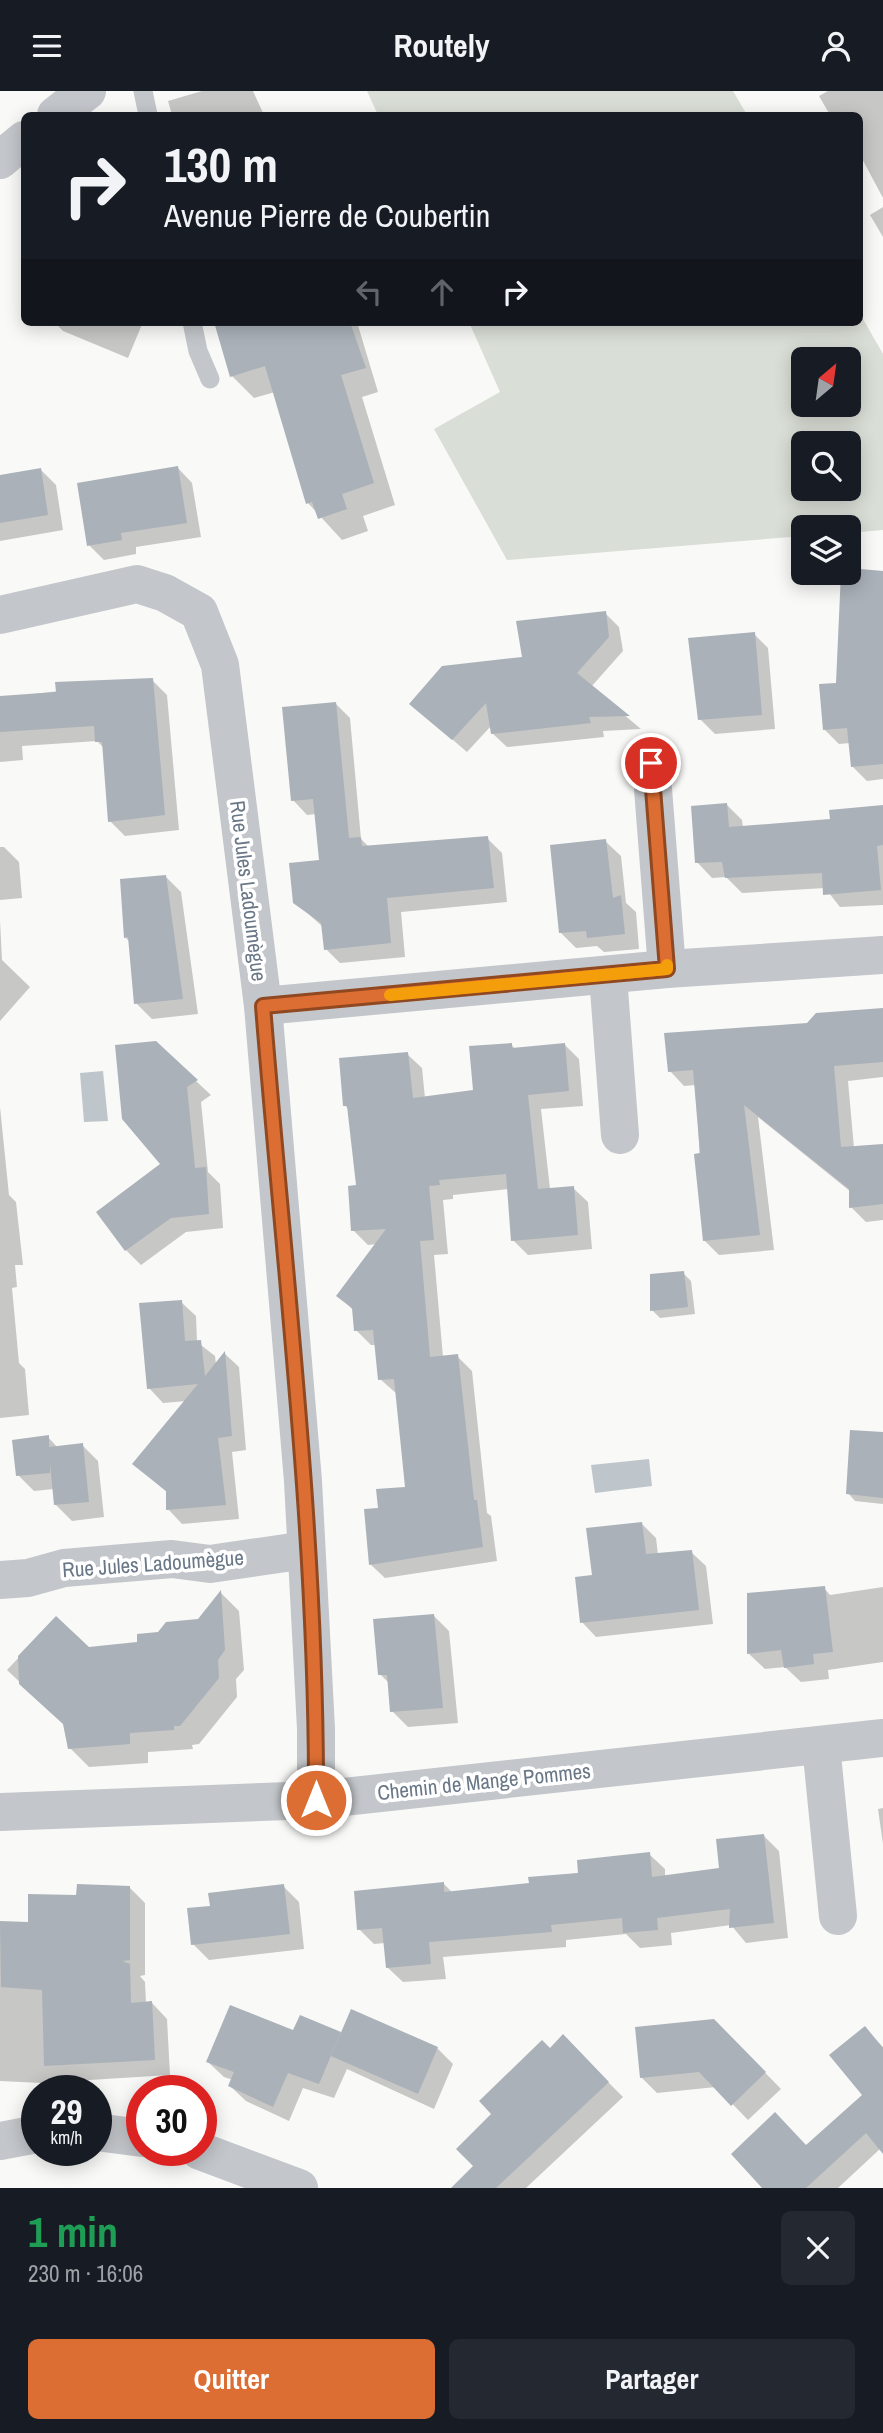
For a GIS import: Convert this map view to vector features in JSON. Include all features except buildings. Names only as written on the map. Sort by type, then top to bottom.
[{"type":"street","points":[[60,112],[87,91]]},
{"type":"street","points":[[0,160],[21,143]]},
{"type":"street","name":"Rue Jules Ladoumègue","points":[[0,615],[137,585],[165,593],[199,612],[220,666],[263,1006],[306,1550],[316,1729],[316,1800]]},
{"type":"street","points":[[651,763],[667,969]]},
{"type":"street","points":[[263,1006],[667,969],[883,954]]},
{"type":"street","points":[[608,976],[620,1135]]},
{"type":"street","name":"Rue Jules Ladoumègue","points":[[0,1580],[28,1578],[64,1568],[172,1559],[211,1564],[306,1550]]},
{"type":"street","name":"Chemin de Mange Pommes","points":[[0,1812],[316,1800],[883,1738]]},
{"type":"street","points":[[821,1745],[838,1916]]},
{"type":"street","points":[[0,2141],[21,2137]]},
{"type":"street","points":[[217,2157],[299,2188]]},
{"type":"lane","points":[[143,91],[147,112]]},
{"type":"lane","points":[[193,326],[198,351],[210,379]]},
{"type":"shaded area","points":[[367,91],[733,91],[745,112],[377,112]]},
{"type":"shaded area","points":[[863,319],[883,354],[883,530],[861,532],[861,515],[791,515],[791,537],[507,560],[434,429],[500,392],[471,326],[863,326]]},
{"type":"shaded area","points":[[103,1071],[108,1121],[84,1122],[80,1073]]},
{"type":"shaded area","points":[[649,1459],[652,1486],[595,1493],[591,1465]]},
{"type":"slow traffic","points":[[390,995],[577,979],[667,969],[667,965]]},
{"type":"route","points":[[316,1800],[316,1729],[303,1481],[263,1006],[667,969],[651,763]]}]
